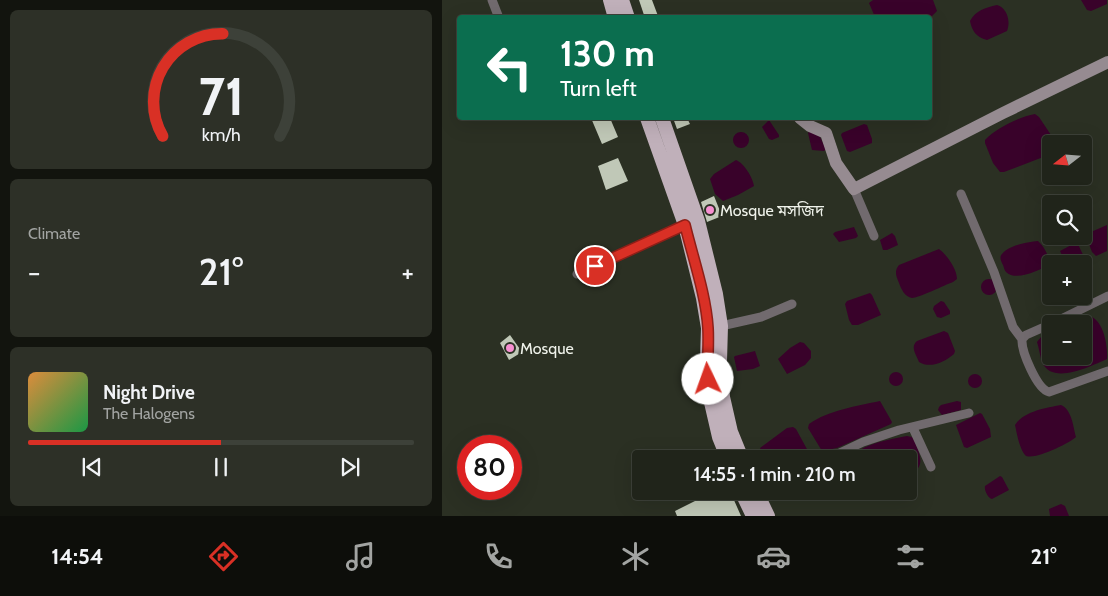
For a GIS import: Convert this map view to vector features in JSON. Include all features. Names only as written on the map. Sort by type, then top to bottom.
[{"type":"highway","points":[[610,0],[614,15]]},
{"type":"highway","points":[[622,0],[627,15]]},
{"type":"highway","points":[[649,120],[685,225],[703,298],[708,328],[707,360],[710,398],[719,437],[724,450]]},
{"type":"highway","points":[[663,120],[698,220],[716,294],[721,326],[720,361],[723,397],[731,432],[738,450]]},
{"type":"highway","points":[[746,500],[753,516]]},
{"type":"highway","points":[[764,500],[768,516]]},
{"type":"main road","points":[[802,120],[810,126],[826,133],[836,163],[854,190],[1003,113],[1108,62]]},
{"type":"street","points":[[492,0],[498,15]]},
{"type":"street","points":[[854,190],[874,236]]},
{"type":"street","points":[[961,194],[994,272],[1013,327],[1022,339],[1021,345],[1032,373],[1045,391],[1049,392],[1108,371]]},
{"type":"street","points":[[577,274],[685,225]]},
{"type":"street","points":[[1069,315],[1108,296]]},
{"type":"street","points":[[721,326],[762,317],[792,304]]},
{"type":"street","points":[[1022,339],[1042,329]]},
{"type":"street","points":[[846,450],[863,442],[969,414]]},
{"type":"street","points":[[912,428],[931,467]]},
{"type":"shaded area","points":[[873,0],[933,0],[937,11],[932,16],[874,15],[869,3]]},
{"type":"shaded area","points":[[1081,0],[1107,0],[1107,4],[1091,11],[1087,10]]},
{"type":"shaded area","points":[[997,5],[1006,12],[1009,23],[1007,31],[987,40],[983,39],[975,33],[970,21],[978,12]]},
{"type":"shaded area","points":[[1035,114],[1051,135],[1042,135],[1042,157],[1000,172],[993,163],[985,140],[995,131]]},
{"type":"shaded area","points":[[769,120],[779,135],[779,137],[772,140],[769,139],[762,127]]},
{"type":"shaded area","points":[[864,124],[867,125],[872,143],[850,152],[847,151],[842,133]]},
{"type":"shaded area","points":[[810,131],[819,135],[826,149],[824,151],[812,150],[808,133]]},
{"type":"shaded area","points":[[741,132],[749,140],[741,148],[733,140]]},
{"type":"shaded area","points":[[736,160],[748,171],[754,186],[723,201],[715,194],[710,179],[714,174]]},
{"type":"shaded area","points":[[1107,225],[1107,251],[1096,256],[1089,245],[1092,245],[1092,232]]},
{"type":"shaded area","points":[[854,227],[858,236],[856,238],[839,242],[833,234],[835,232]]},
{"type":"shaded area","points":[[892,233],[898,245],[883,250],[880,240]]},
{"type":"shaded area","points":[[1038,241],[1046,251],[1048,255],[1042,255],[1042,268],[1022,275],[1010,275],[1004,269],[1000,258],[1001,255],[1009,248]]},
{"type":"shaded area","points":[[1071,245],[1078,245],[1083,255],[1062,255],[1060,251]]},
{"type":"shaded area","points":[[939,249],[951,262],[957,279],[920,296],[912,298],[907,296],[897,278],[897,267]]},
{"type":"shaded area","points":[[986,279],[992,279],[997,284],[995,293],[986,295],[981,290],[981,284]]},
{"type":"shaded area","points":[[870,293],[881,315],[858,325],[852,325],[845,304],[847,301]]},
{"type":"shaded area","points":[[941,301],[944,302],[950,314],[941,318],[937,317],[933,309]]},
{"type":"shaded area","points":[[1092,317],[1100,324],[1106,342],[1107,359],[1092,366],[1072,372],[1054,373],[1044,365],[1092,365]]},
{"type":"shaded area","points":[[944,331],[948,333],[955,351],[954,354],[946,360],[933,365],[919,362],[914,351],[915,343]]},
{"type":"shaded area","points":[[1042,337],[1042,362],[1037,342]]},
{"type":"shaded area","points":[[800,342],[804,343],[811,351],[811,358],[805,365],[787,374],[778,359]]},
{"type":"shaded area","points":[[755,351],[760,366],[737,371],[734,357]]},
{"type":"shaded area","points":[[896,372],[901,374],[903,379],[901,384],[896,386],[891,384],[889,379],[891,374]]},
{"type":"shaded area","points":[[975,374],[980,376],[982,381],[980,386],[975,388],[970,386],[968,381],[970,376]]},
{"type":"shaded area","points":[[880,401],[892,422],[837,448],[821,450],[808,428],[809,424],[825,415]]},
{"type":"shaded area","points":[[957,401],[961,402],[961,410],[942,415],[938,410],[941,405]]},
{"type":"shaded area","points":[[1061,405],[1070,414],[1076,437],[1042,454],[1035,456],[1025,455],[1015,425],[1030,413]]},
{"type":"shaded area","points":[[980,413],[990,429],[991,437],[967,448],[964,447],[956,425]]},
{"type":"shaded area","points":[[793,427],[796,429],[807,450],[761,450],[760,448],[787,428]]},
{"type":"shaded area","points":[[907,436],[912,437],[920,456],[918,469],[917,450],[860,450]]},
{"type":"shaded area","points":[[1000,476],[1009,490],[992,499],[987,494],[985,486]]},
{"type":"shaded area","points":[[1061,504],[1065,506],[1069,516],[1050,516],[1049,509]]},
{"type":"building","points":[[639,0],[652,0],[658,15],[644,15]]},
{"type":"building","points":[[592,120],[611,120],[618,137],[602,144]]},
{"type":"building","points":[[674,120],[688,120],[690,124],[677,129]]},
{"type":"building","points":[[618,158],[628,181],[606,190],[598,166]]},
{"type":"building","name":"Mosque মসজিদ","points":[[714,196],[722,216],[707,222],[701,202]]},
{"type":"building","name":"Mosque","points":[[510,335],[522,352],[509,360],[500,343]]},
{"type":"building","points":[[697,500],[734,500],[741,516],[677,516],[675,511]]},
{"type":"place","name":"Mosque মসজিদ","points":[[710,210]]},
{"type":"place","name":"Mosque","points":[[510,348]]},
{"type":"route","points":[[595,266],[685,225],[703,298],[708,328],[708,379]]}]
